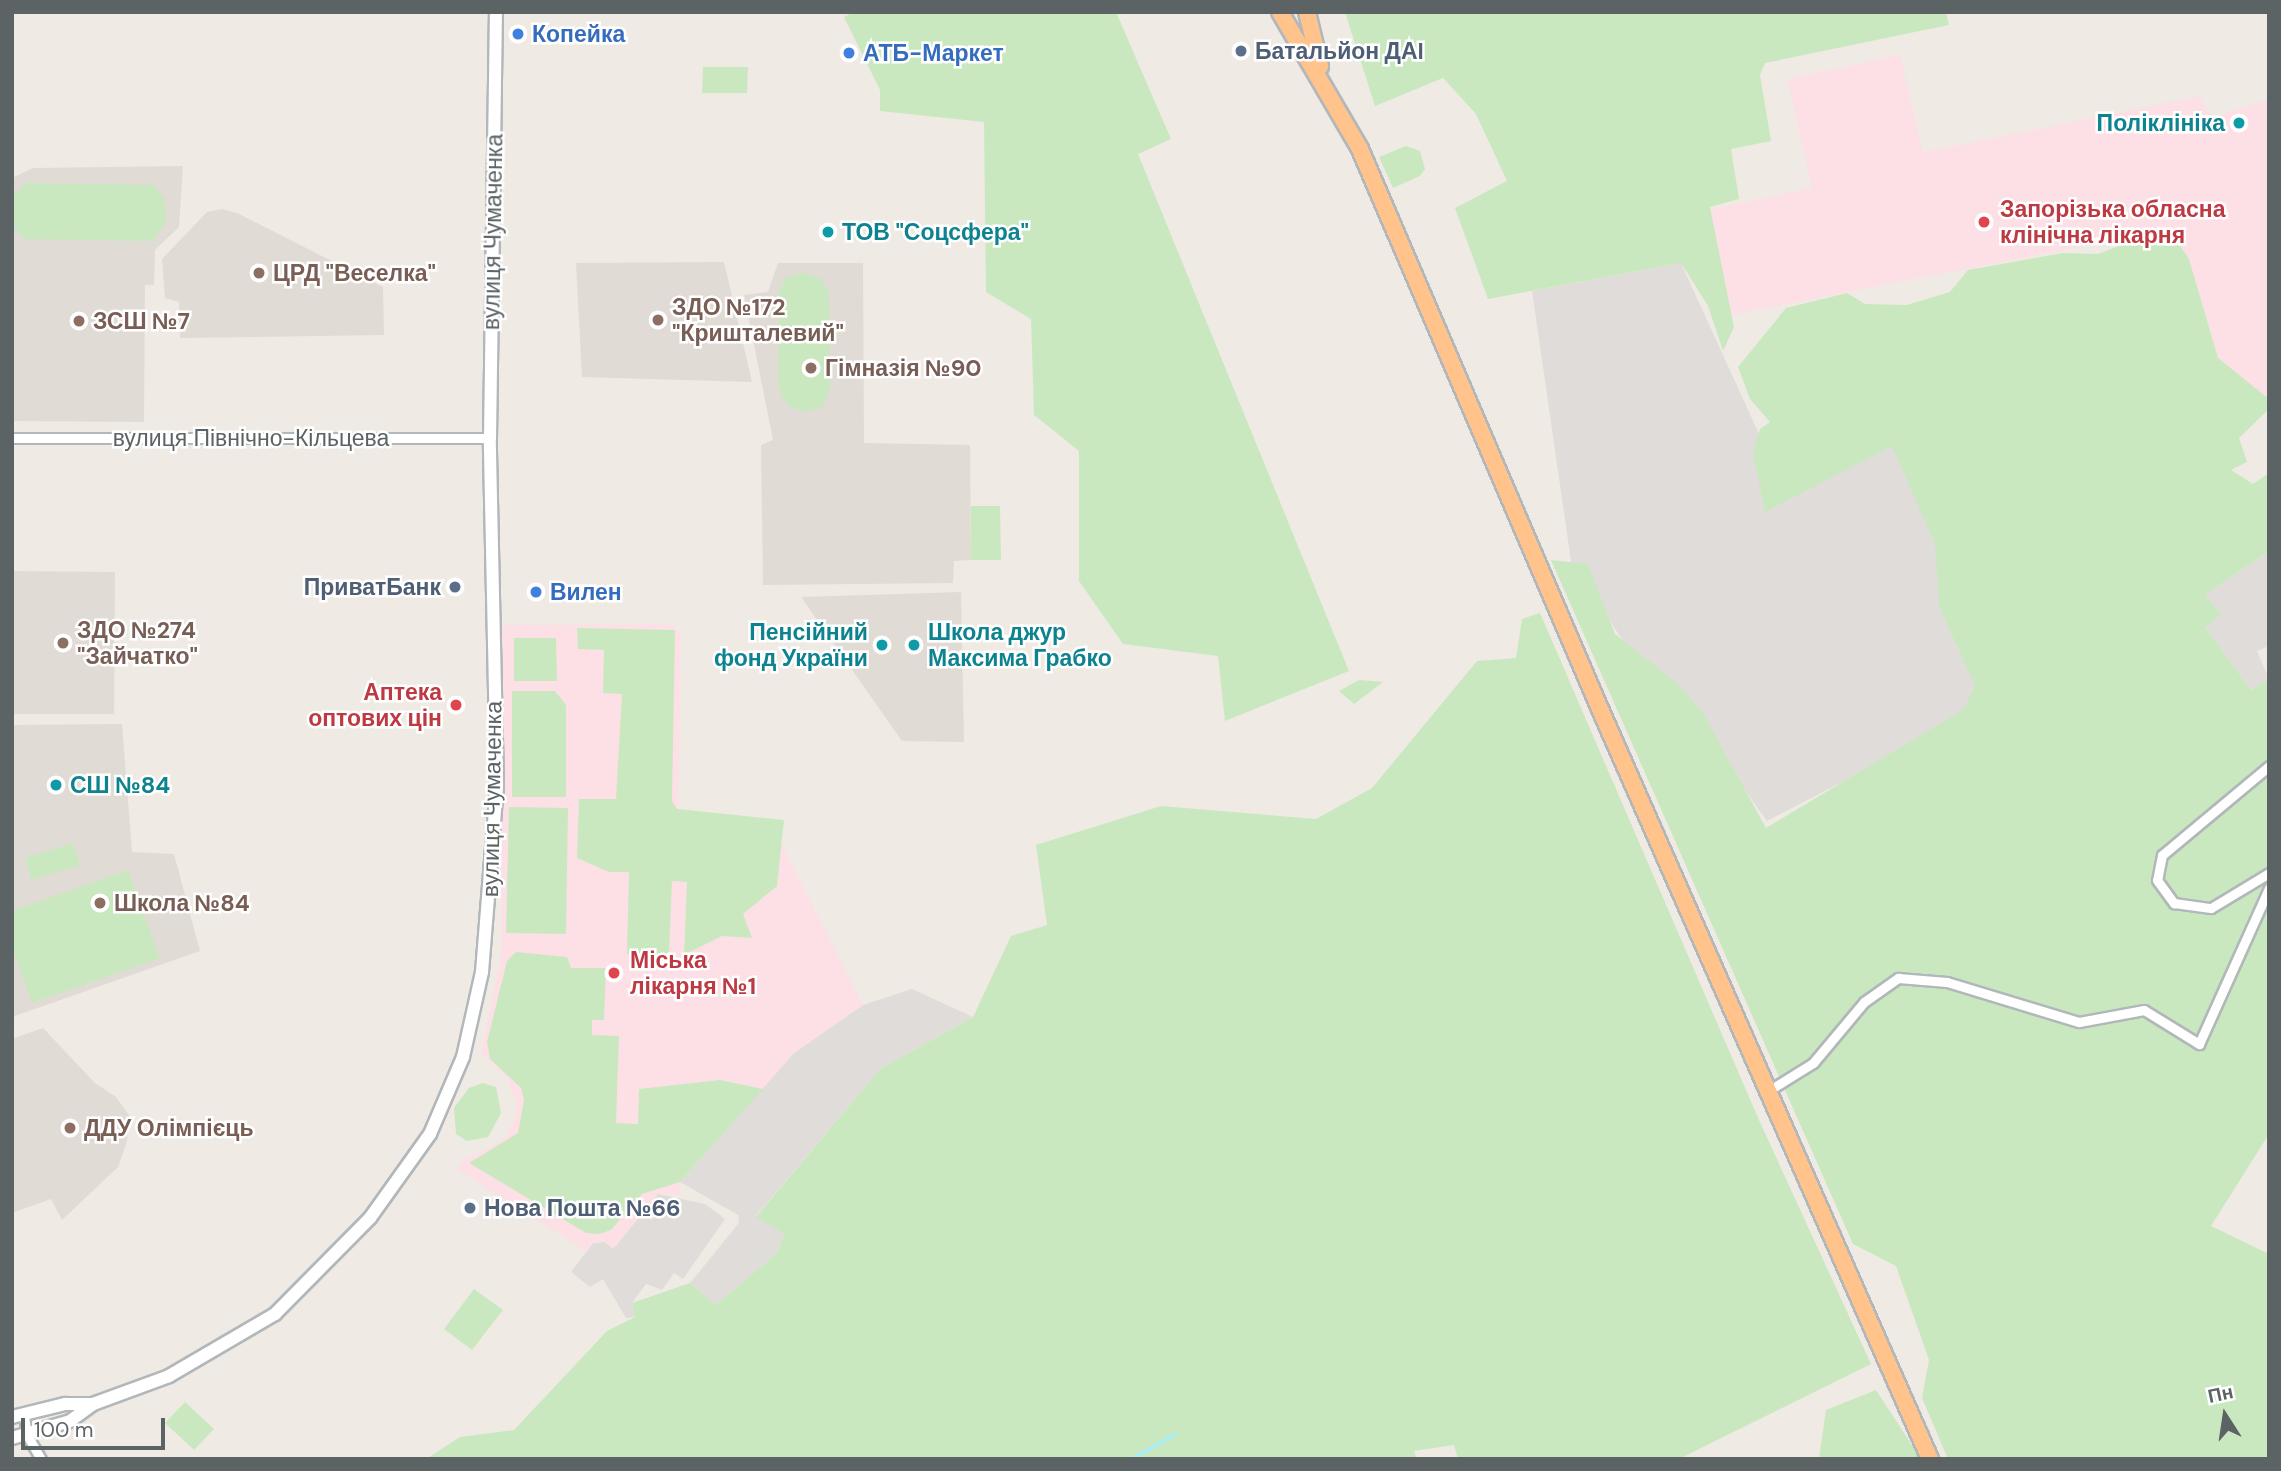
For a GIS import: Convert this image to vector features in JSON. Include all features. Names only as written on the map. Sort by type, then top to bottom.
[{"type":"highway","points":[[1307,12],[1324,82]]},
{"type":"highway","points":[[1279,15],[1324,82],[1360,149],[1930,1459]]},
{"type":"street","name":"вулиця Чумаченка","points":[[12,1438],[70,1421],[93,1404],[169,1376],[275,1314],[370,1217],[430,1133],[463,1057],[482,972],[496,800],[489,438],[496,12]]},
{"type":"street","name":"вулиця Північно-Кільцева","points":[[12,438],[489,438]]},
{"type":"street","points":[[2269,766],[2162,855],[2157,880],[2174,903],[2211,908],[2269,873]]},
{"type":"street","points":[[1768,1091],[1813,1063],[1864,1002],[1898,978],[1947,982],[2079,1022],[2144,1010],[2199,1044],[2269,888]]},
{"type":"street","name":"вулиця Чумаченка","points":[[18,1417],[65,1404],[93,1404]]},
{"type":"street","points":[[18,1417],[41,1459]]},
{"type":"shaded area","name":"Запорізька обласна клінічна лікарня","points":[[1900,55],[1923,152],[2199,96],[2213,118],[2269,99],[2269,404],[2214,360],[2155,232],[1720,317],[1697,212],[1812,188],[1787,79]]},
{"type":"shaded area","name":"ЗСШ №7","points":[[183,166],[179,227],[155,250],[154,285],[145,285],[144,422],[12,421],[12,178],[33,168]]},
{"type":"shaded area","name":"ЦРД \"Веселка\"","points":[[222,209],[237,213],[383,287],[384,335],[180,338],[179,302],[165,298],[162,259],[207,212]]},
{"type":"shaded area","name":"ЗДО №172 \"Кришталевий\"","points":[[724,262],[752,382],[582,377],[576,263]]},
{"type":"shaded area","name":"Гімназія №90","points":[[778,263],[863,263],[864,443],[970,445],[971,560],[954,561],[953,583],[763,585],[761,445],[773,440],[744,295],[768,292]]},
{"type":"shaded area","points":[[1681,263],[1780,480],[1902,434],[2016,692],[1767,821],[1682,702],[1653,687],[1571,561],[1532,291]]},
{"type":"shaded area","points":[[2269,551],[2269,646],[2257,651],[2269,679],[2251,690],[2205,627],[2205,595]]},
{"type":"shaded area","name":"ЗДО №274 \"Зайчатко\"","points":[[12,571],[115,572],[114,714],[12,714]]},
{"type":"shaded area","points":[[961,592],[964,742],[902,741],[801,597]]},
{"type":"shaded area","points":[[666,624],[681,631],[678,824],[775,831],[863,1005],[794,1053],[680,1182],[679,1195],[658,1194],[613,1249],[605,1242],[593,1243],[587,1252],[457,1169],[464,1160],[502,1141],[515,1119],[517,1104],[507,1078],[481,1053],[501,957],[502,625]]},
{"type":"shaded area","name":"Школа №84","points":[[122,724],[132,852],[174,854],[200,951],[12,1017],[12,725]]},
{"type":"shaded area","points":[[912,989],[973,1017],[880,1069],[756,1216],[784,1234],[777,1253],[716,1305],[690,1283],[739,1223],[738,1215],[680,1182],[794,1053],[863,1005]]},
{"type":"shaded area","name":"ДДУ Олімпієць","points":[[43,1028],[95,1083],[116,1097],[129,1115],[127,1141],[118,1167],[62,1220],[51,1199],[12,1213],[12,1039]]},
{"type":"shaded area","points":[[658,1194],[705,1204],[725,1219],[683,1279],[674,1273],[662,1290],[646,1284],[632,1303],[635,1317],[626,1318],[603,1279],[590,1287],[571,1272],[593,1243],[605,1242],[614,1248]]},
{"type":"green space","points":[[854,12],[1116,12],[1171,139],[1138,154],[1349,671],[1225,721],[1218,656],[1123,644],[1079,581],[1079,451],[1034,415],[1031,319],[986,292],[984,122],[880,111],[880,90],[844,17]]},
{"type":"green space","points":[[1345,12],[1946,12],[1949,25],[1765,63],[1760,75],[1771,141],[1731,149],[1739,199],[1710,207],[1734,327],[1723,351],[1708,306],[1681,263],[1488,299],[1455,208],[1507,181],[1476,114],[1443,78],[1375,106]]},
{"type":"green space","points":[[703,67],[748,67],[747,93],[702,93]]},
{"type":"green space","points":[[1406,146],[1420,151],[1425,169],[1420,176],[1393,188],[1379,157]]},
{"type":"green space","points":[[26,183],[153,185],[164,198],[166,222],[153,241],[25,239],[12,225],[12,197]]},
{"type":"green space","points":[[2160,230],[2177,241],[2189,259],[2218,358],[2269,399],[2269,409],[2239,438],[2247,462],[2231,470],[2253,484],[2269,473],[2269,551],[2205,595],[2221,615],[2205,627],[2251,690],[2269,679],[2269,1134],[2211,1226],[2269,1254],[2269,1459],[1948,1459],[1922,1398],[1929,1360],[1896,1266],[1853,1244],[1551,560],[1588,564],[1615,634],[1679,685],[1703,713],[1766,828],[1963,710],[1975,686],[1939,606],[1935,544],[1892,446],[1765,512],[1753,453],[1760,429],[1770,422],[1750,399],[1738,367],[1786,308],[1847,293],[1865,304],[1907,305],[1950,292],[1968,270],[2063,253],[2098,254]]},
{"type":"green space","points":[[804,273],[820,278],[829,292],[830,390],[822,407],[805,412],[789,406],[779,391],[778,293],[786,278]]},
{"type":"green space","points":[[971,506],[1000,506],[1001,560],[971,560]]},
{"type":"green space","points":[[1540,613],[1759,1120],[1871,1364],[1679,1459],[1458,1459],[1454,1445],[1414,1451],[1417,1459],[426,1459],[460,1437],[514,1430],[607,1331],[635,1317],[632,1303],[690,1283],[716,1305],[777,1253],[784,1234],[756,1217],[880,1069],[973,1017],[1011,936],[1047,925],[1036,845],[1161,806],[1316,819],[1372,788],[1477,661],[1516,658],[1522,619]]},
{"type":"green space","points":[[577,628],[675,630],[672,801],[677,809],[784,820],[777,886],[743,914],[752,938],[722,936],[684,955],[687,882],[672,881],[669,954],[627,954],[629,872],[609,872],[577,858],[579,799],[616,799],[622,694],[603,693],[604,650],[578,649]]},
{"type":"green space","points":[[514,638],[556,638],[557,681],[514,681]]},
{"type":"green space","points":[[1359,680],[1383,682],[1354,704],[1339,691]]},
{"type":"green space","points":[[512,691],[555,691],[566,705],[566,797],[512,797]]},
{"type":"green space","points":[[509,807],[568,808],[566,934],[506,933]]},
{"type":"green space","points":[[73,843],[80,865],[31,880],[25,858]]},
{"type":"green space","points":[[128,870],[160,958],[32,1003],[12,947],[12,911]]},
{"type":"green space","points":[[516,952],[567,957],[571,968],[606,968],[604,1020],[592,1020],[592,1035],[619,1036],[616,1123],[638,1124],[639,1089],[720,1080],[763,1089],[680,1182],[642,1194],[611,1230],[599,1234],[586,1233],[469,1163],[518,1133],[524,1100],[521,1088],[490,1059],[487,1042],[507,961]]},
{"type":"green space","points":[[483,1083],[496,1087],[501,1113],[488,1137],[467,1141],[456,1134],[454,1108],[469,1088]]},
{"type":"green space","points":[[474,1289],[503,1310],[472,1350],[444,1329]]},
{"type":"green space","points":[[1876,1390],[1921,1459],[1819,1459],[1826,1410]]},
{"type":"green space","points":[[185,1402],[214,1429],[194,1450],[165,1423]]},
{"type":"waterway","points":[[1130,1459],[1175,1434]]},
{"type":"place","name":"Копейка","points":[[518,34]]},
{"type":"place","name":"Батальйон ДАI","points":[[1241,51]]},
{"type":"place","name":"АТБ-Маркет","points":[[849,53]]},
{"type":"place","name":"Поліклініка","points":[[2239,123]]},
{"type":"place","name":"Запорізька обласна клінічна лікарня","points":[[1984,222]]},
{"type":"place","name":"ТОВ \"Соцсфера\"","points":[[828,232]]},
{"type":"place","name":"ЦРД \"Веселка\"","points":[[259,273]]},
{"type":"place","name":"ЗДО №172 \"Кришталевий\"","points":[[658,320]]},
{"type":"place","name":"ЗСШ №7","points":[[79,321]]},
{"type":"place","name":"Гімназія №90","points":[[811,368]]},
{"type":"place","name":"ПриватБанк","points":[[455,587]]},
{"type":"place","name":"Вилен","points":[[536,592]]},
{"type":"place","name":"ЗДО №274 \"Зайчатко\"","points":[[63,643]]},
{"type":"place","name":"Пенсійний фонд України","points":[[882,645]]},
{"type":"place","name":"Школа джур Максима Грабко","points":[[914,645]]},
{"type":"place","name":"Аптека оптових цін","points":[[456,705]]},
{"type":"place","name":"СШ №84","points":[[56,785]]},
{"type":"place","name":"Школа №84","points":[[100,903]]},
{"type":"place","name":"Міська лікарня №1","points":[[614,973]]},
{"type":"place","name":"ДДУ Олімпієць","points":[[70,1128]]},
{"type":"place","name":"Нова Пошта №66","points":[[470,1208]]}]
